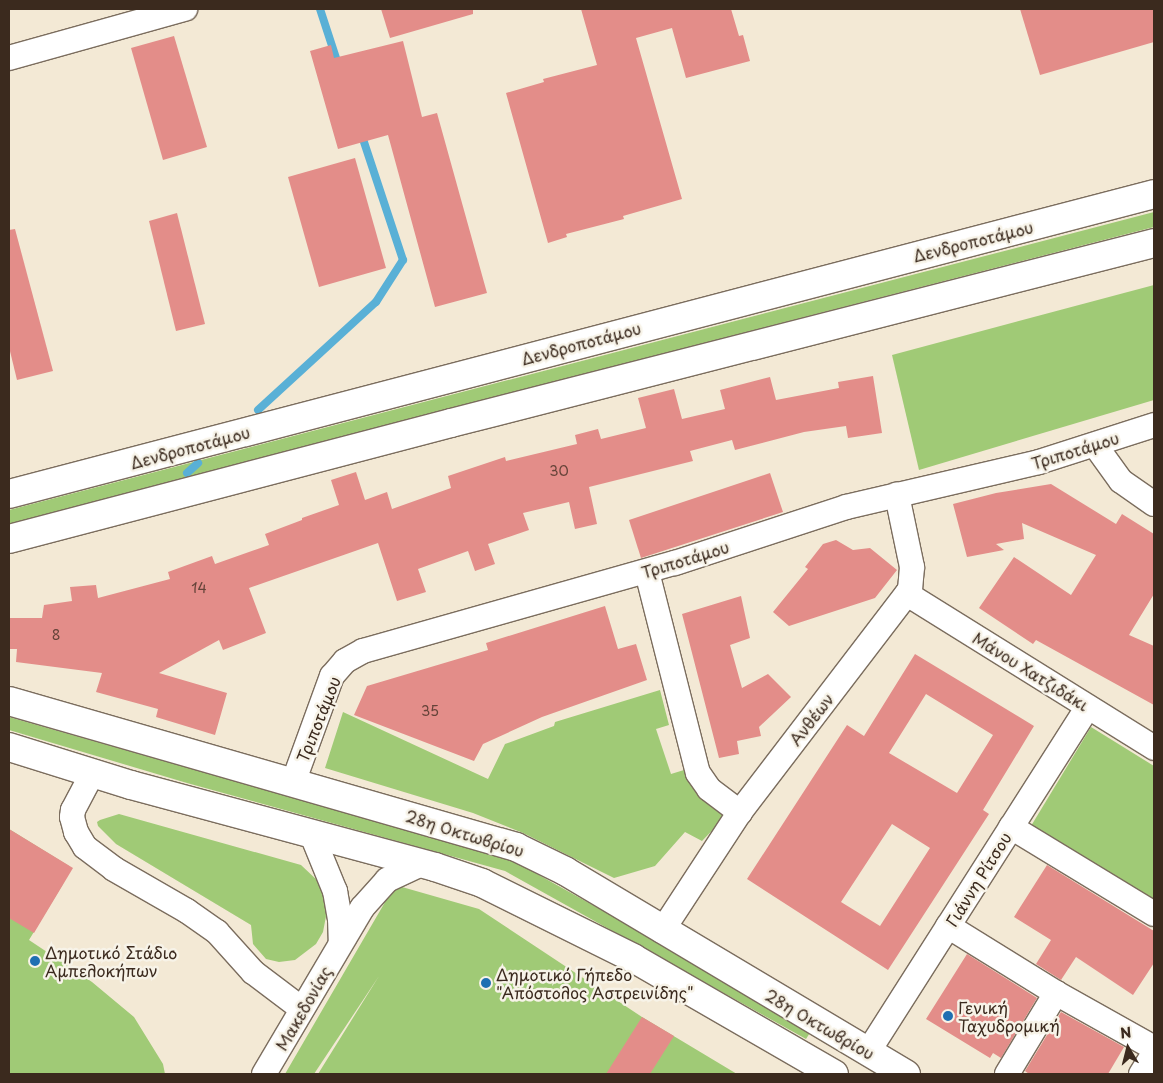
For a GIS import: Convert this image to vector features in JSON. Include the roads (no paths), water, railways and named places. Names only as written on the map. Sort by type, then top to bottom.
[{"type":"main road","name":"Δενδροποτάμου","points":[[9,494],[1154,194]]},
{"type":"main road","points":[[9,539],[451,423],[1154,243]]},
{"type":"main road","name":"28η Οκτωβρίου","points":[[9,701],[516,847],[565,871],[906,1074]]},
{"type":"main road","points":[[9,747],[92,774],[422,864],[482,883],[612,946],[824,1072]]},
{"type":"street","points":[[9,58],[185,9]]},
{"type":"street","name":"Τριποτάμου","points":[[293,783],[332,676],[352,656],[482,617],[647,572],[839,509],[1039,462],[1095,446],[1154,425]]},
{"type":"street","points":[[1095,446],[1121,481],[1154,504]]},
{"type":"street","name":"Ανθέων","points":[[662,930],[740,812],[911,588],[912,571],[897,496]]},
{"type":"street","points":[[647,572],[698,773],[709,789],[740,812]]},
{"type":"street","name":"Μάνου Χατζιδάκι","points":[[907,594],[1154,748]]},
{"type":"street","name":"Γιάννη Ρίτσου","points":[[868,1052],[1088,707]]},
{"type":"street","points":[[92,774],[73,810],[72,817],[76,832],[85,847],[114,869],[187,911],[217,932],[253,972],[302,1009]]},
{"type":"street","points":[[1011,827],[1154,914]]},
{"type":"street","points":[[312,835],[335,891],[340,918],[341,941]]},
{"type":"street","name":"Μακεδονίας","points":[[264,1074],[362,908],[381,886],[398,873],[422,864]]},
{"type":"street","points":[[948,926],[1056,993],[1154,1048]]},
{"type":"street","points":[[1007,1074],[1056,993]]},
{"type":"street","points":[[1141,1074],[1154,1052]]},
{"type":"waterway","points":[[320,9],[339,67]]},
{"type":"waterway","points":[[258,410],[376,302],[403,260],[361,133]]},
{"type":"waterway","points":[[187,473],[198,463]]},
{"type":"place","name":"Δημοτικό Στάδιο Αμπελοκήπων","points":[[35,961]]},
{"type":"place","name":"Δημοτικό Γήπεδο \"Απόστολος Αστρεινίδης\"","points":[[486,983]]},
{"type":"place","name":"Γενική Ταχυδρομική","points":[[948,1016]]}]
